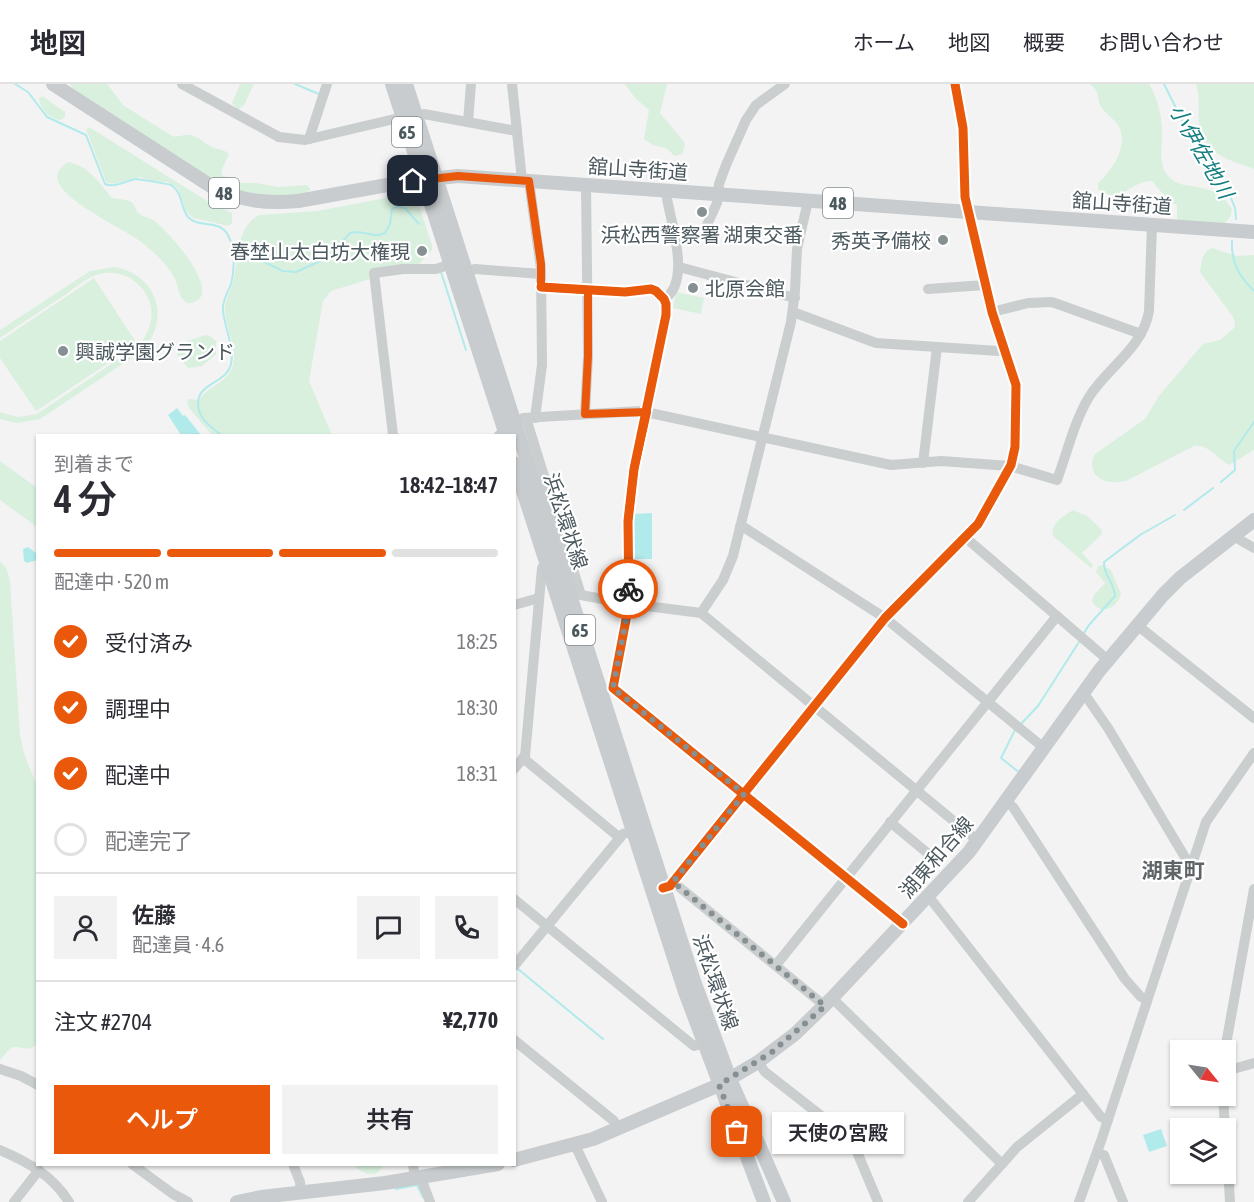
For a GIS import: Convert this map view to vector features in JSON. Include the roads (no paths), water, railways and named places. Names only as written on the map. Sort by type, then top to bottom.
[{"type":"main road","name":"舘山寺街道","points":[[53,84],[208,184],[240,198],[267,203],[281,203],[458,176],[1254,232]]},
{"type":"main road","name":"浜松環状線","points":[[392,84],[410,117],[430,179],[466,272],[476,322]]},
{"type":"main road","name":"浜松環状線","points":[[406,84],[410,117]]},
{"type":"main road","name":"浜松環状線","points":[[430,179],[451,264],[476,322],[514,427],[668,885],[724,1082],[764,1202]]},
{"type":"main road","name":"浜松環状線","points":[[516,467],[559,562],[627,834],[703,1043],[784,1202]]},
{"type":"main road","name":"湖東和合線","points":[[516,1160],[575,1145],[724,1082],[758,1062],[795,1034],[829,1002],[929,897],[978,841],[1108,660],[1163,595],[1180,578],[1254,520]]},
{"type":"main road","points":[[237,1202],[418,1179],[487,1166]]},
{"type":"street","points":[[182,84],[279,136],[309,139],[424,114],[511,130],[517,129]]},
{"type":"street","points":[[309,139],[327,84]]},
{"type":"street","points":[[468,122],[471,84]]},
{"type":"street","points":[[512,84],[517,129],[541,274],[542,371],[514,427]]},
{"type":"street","points":[[702,236],[717,203],[719,184],[731,151],[750,112],[759,102],[785,84]]},
{"type":"street","points":[[954,84],[963,128],[965,197],[992,312],[1015,378],[1017,391],[1015,447],[1010,466],[986,513],[966,538],[885,618],[668,885],[829,1002],[1002,1164]]},
{"type":"street","points":[[585,414],[588,356],[586,185]]},
{"type":"street","points":[[664,299],[675,289],[679,267],[667,199],[668,191]]},
{"type":"street","points":[[701,613],[723,580],[733,556],[793,312],[797,249],[808,201]]},
{"type":"street","points":[[514,427],[585,414],[647,412],[891,465],[946,461],[1010,466],[1057,480],[1081,412],[1090,395],[1141,334],[1149,310],[1152,225]]},
{"type":"street","points":[[393,434],[374,273],[403,269],[436,269],[451,264]]},
{"type":"street","points":[[679,267],[795,298]]},
{"type":"street","points":[[466,272],[475,269],[541,274]]},
{"type":"street","points":[[928,289],[985,285]]},
{"type":"street","points":[[541,287],[628,292],[651,289],[664,299],[666,304],[666,315],[634,469],[628,521],[629,604],[613,688],[903,924]]},
{"type":"street","points":[[992,312],[1028,303],[1052,302],[1141,334]]},
{"type":"street","points":[[793,312],[867,341],[999,351],[1005,349]]},
{"type":"street","points":[[923,463],[936,347]]},
{"type":"street","points":[[740,527],[885,618],[1044,748]]},
{"type":"street","points":[[1236,534],[1240,540],[1254,548]]},
{"type":"street","points":[[966,538],[1108,660]]},
{"type":"street","points":[[520,757],[525,756],[542,568],[559,562],[582,595],[629,604],[701,613],[978,841]]},
{"type":"street","points":[[516,604],[539,598]]},
{"type":"street","points":[[776,965],[1057,616]]},
{"type":"street","points":[[1137,625],[1254,718]]},
{"type":"street","points":[[1082,695],[1088,699],[1108,728],[1186,859],[1192,861]]},
{"type":"street","points":[[1079,1202],[1206,822],[1254,753]]},
{"type":"street","points":[[516,964],[627,834],[520,757]]},
{"type":"street","points":[[1006,802],[1013,807],[1125,979],[1141,997],[1148,999]]},
{"type":"street","points":[[890,822],[931,856]]},
{"type":"street","points":[[1227,1040],[1254,889]]},
{"type":"street","points":[[929,897],[1101,1118],[1108,1120]]},
{"type":"street","points":[[516,900],[694,1046],[703,1043]]},
{"type":"street","points":[[516,1042],[614,1121],[617,1129]]},
{"type":"street","points":[[758,1062],[765,1072],[852,1140],[878,1202]]},
{"type":"street","points":[[1236,1068],[1254,1063]]},
{"type":"street","points":[[0,1069],[36,1084]]},
{"type":"street","points":[[968,1202],[1017,1148],[1083,1094]]},
{"type":"street","points":[[575,1145],[602,1202]]},
{"type":"street","points":[[0,1150],[36,1166]]},
{"type":"street","points":[[1097,1153],[1104,1155],[1123,1202]]},
{"type":"street","points":[[135,1166],[184,1201]]},
{"type":"street","points":[[294,1166],[300,1182],[301,1193]]},
{"type":"street","points":[[414,1166],[430,1202]]},
{"type":"street","points":[[14,1202],[44,1169],[69,1202]]},
{"type":"street","points":[[1229,1184],[1230,1202]]},
{"type":"water","points":[[177,408],[200,434],[180,434],[168,415]]},
{"type":"water","points":[[652,513],[652,559],[633,559],[633,514]]},
{"type":"water","points":[[28,547],[36,553],[36,560],[27,563],[24,561],[23,549]]},
{"type":"water","points":[[1161,1129],[1167,1146],[1149,1152],[1143,1135]]},
{"type":"waterway","points":[[15,84],[28,92],[47,117],[86,135],[105,184],[116,185],[136,179],[171,185],[178,192],[184,209],[192,221],[214,225],[228,235],[232,246],[234,266],[223,310],[232,350],[231,364],[224,375],[203,391],[198,403],[202,418],[220,434]]},
{"type":"waterway","points":[[295,84],[319,94]]},
{"type":"waterway","name":"小伊佐地川","points":[[1164,84],[1183,122],[1231,198],[1236,219]]},
{"type":"waterway","points":[[233,247],[283,271],[296,272],[329,257],[350,233],[376,235],[385,233],[390,224],[392,209],[396,207],[405,208],[419,224]]},
{"type":"waterway","points":[[1232,241],[1237,269],[1254,291]]},
{"type":"waterway","points":[[441,272],[466,350]]},
{"type":"waterway","points":[[1221,482],[1235,470],[1234,451],[1254,422]]},
{"type":"waterway","points":[[1184,510],[1213,488]]},
{"type":"waterway","points":[[1084,633],[1115,596],[1105,571],[1104,562],[1140,535],[1175,515]]},
{"type":"waterway","points":[[1020,725],[1038,706],[1079,642]]},
{"type":"waterway","points":[[1015,730],[1001,758],[1020,773]]},
{"type":"waterway","points":[[518,969],[603,1039]]},
{"type":"waterway","points":[[396,1189],[417,1185],[423,1197]]},
{"type":"place","name":"浜松西警察署 湖東交番","points":[[702,212]]},
{"type":"place","name":"秀英予備校","points":[[943,240]]},
{"type":"place","name":"春埜山太白坊大権現","points":[[422,251]]},
{"type":"place","name":"北原会館","points":[[693,288]]},
{"type":"place","name":"興誠学園グランド","points":[[63,351]]},
{"type":"place","name":"天使の宮殿","points":[[737,1132]]},
{"type":"district","name":"湖東町","points":[[1173,870]]}]
